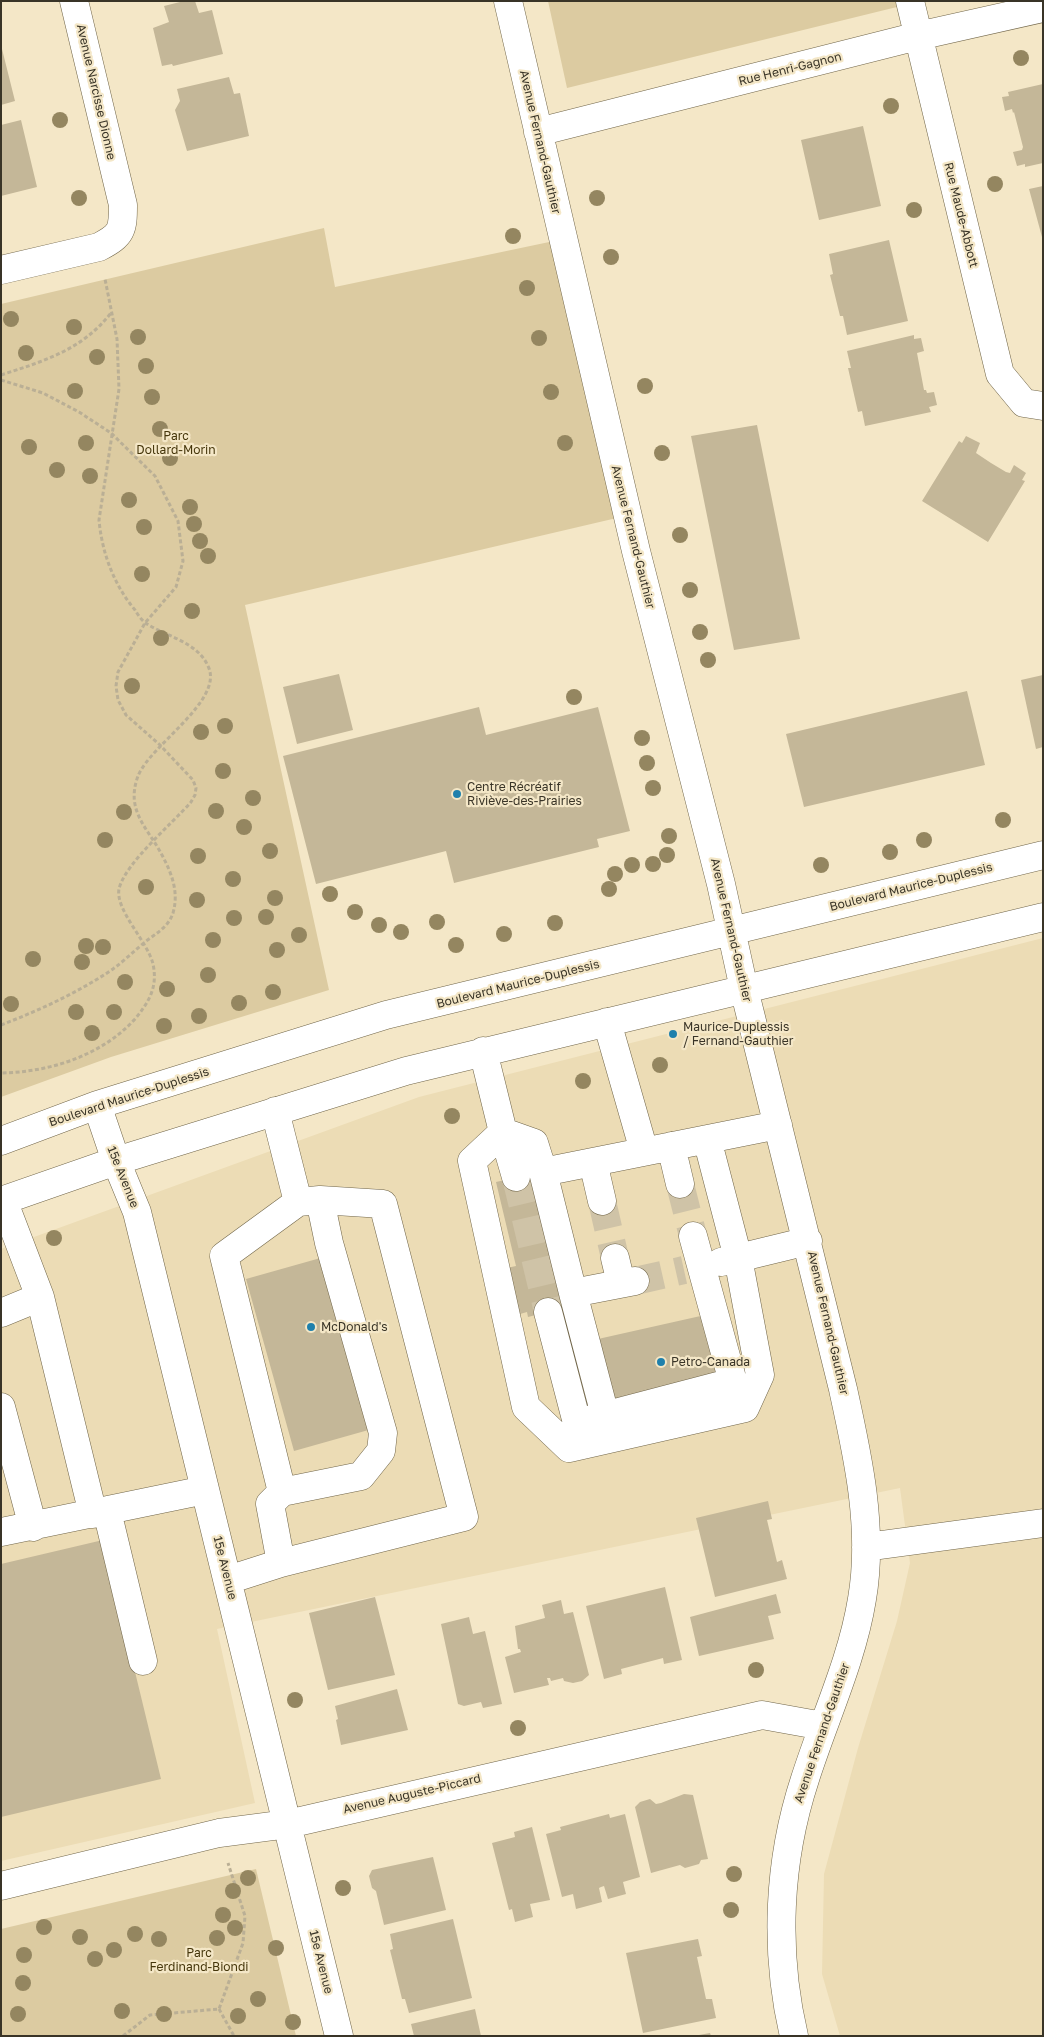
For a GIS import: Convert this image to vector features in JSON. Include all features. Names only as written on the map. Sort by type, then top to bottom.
[{"type":"street","name":"Avenue Narcisse Dionne","points":[[74,1],[123,205],[123,228],[114,239],[99,247]]},
{"type":"street","name":"Avenue Fernand-Gauthier","points":[[508,1],[636,550],[719,874],[744,989],[808,1241],[856,1444],[864,1501],[866,1547],[863,1598],[851,1650],[796,1805],[785,1866],[781,1906],[781,1947],[787,2006],[794,2036]]},
{"type":"street","name":"Rue Maude-Abbott","points":[[910,1],[1000,374],[1024,403],[1043,406]]},
{"type":"street","name":"Rue Henri-Gagnon","points":[[538,132],[918,36],[1043,8]]},
{"type":"street","points":[[1,270],[99,247]]},
{"type":"street","name":"Boulevard Maurice-Duplessis","points":[[1,1141],[97,1105],[386,1015],[1043,855]]},
{"type":"street","points":[[143,1661],[40,1297],[2,1201],[116,1161],[406,1071],[1043,917]]},
{"type":"street","points":[[607,1022],[644,1151]]},
{"type":"street","points":[[483,1051],[516,1177]]},
{"type":"street","name":"15e Avenue","points":[[97,1105],[116,1161],[137,1212],[340,2036]]},
{"type":"street","points":[[275,1111],[309,1201],[329,1243],[383,1433],[381,1451],[361,1476],[282,1492],[270,1504],[281,1563]]},
{"type":"street","points":[[543,1172],[778,1125]]},
{"type":"street","points":[[503,1132],[472,1162],[526,1407],[569,1448],[745,1408],[760,1375],[738,1258],[706,1139]]},
{"type":"street","points":[[503,1132],[534,1143],[605,1415]]},
{"type":"street","points":[[670,1146],[680,1184]]},
{"type":"street","points":[[594,1162],[602,1202]]},
{"type":"street","points":[[228,1580],[281,1563],[464,1517],[384,1204],[309,1201],[224,1256],[282,1492]]},
{"type":"street","points":[[548,1312],[577,1423],[733,1382],[693,1268],[693,1236]]},
{"type":"street","points":[[693,1268],[808,1241]]},
{"type":"street","points":[[573,1293],[624,1274]]},
{"type":"street","points":[[1,1313],[40,1297]]},
{"type":"street","points":[[1,1407],[33,1527]]},
{"type":"street","points":[[1,1532],[33,1527],[205,1490]]},
{"type":"street","points":[[866,1547],[1043,1523]]},
{"type":"street","name":"Avenue Auguste-Piccard","points":[[1,1886],[218,1834],[288,1824],[762,1715],[823,1726]]},
{"type":"path","points":[[1,1024],[62,998],[90,983],[114,968],[144,942],[166,927],[172,914],[175,899],[174,885],[170,871],[154,841],[141,823],[136,810],[135,796],[138,775],[160,745],[201,704],[207,693],[210,677],[209,666],[195,649],[145,623],[125,599],[110,570],[101,539],[99,520],[119,389],[116,339],[99,247]]},
{"type":"path","points":[[1,375],[55,357],[98,328],[111,312]]},
{"type":"path","points":[[1,380],[43,393],[79,412],[111,433],[155,476],[178,522],[184,561],[176,587],[145,623],[118,672],[116,686],[118,700],[126,715],[160,745],[193,780],[196,788],[192,802],[124,875],[119,891],[122,906],[144,942],[153,962],[155,980],[152,995],[146,1006],[131,1022],[97,1050],[45,1068],[1,1073]]},
{"type":"path","points":[[218,1834],[245,1916],[243,1943],[220,2009],[234,2036]]},
{"type":"path","points":[[123,2036],[150,2015],[220,2009]]},
{"type":"shaded area","points":[[1043,938],[1043,2036],[840,2036],[822,1974],[824,1874],[858,1748],[897,1621],[910,1563],[900,1488],[217,1629],[255,1803],[1,1861],[1,1249],[419,1097]]},
{"type":"green space","points":[[548,1],[900,1],[901,6],[567,88]]},
{"type":"green space","name":"Parc Dollard-Morin","points":[[324,228],[335,287],[554,241],[621,517],[245,605],[329,990],[111,1057],[1,1097],[1,304]]},
{"type":"green space","name":"Parc Ferdinand-Biondi","points":[[256,1869],[296,2036],[1,2036],[1,1929]]},
{"type":"building","points":[[184,1],[195,1],[199,13],[212,10],[223,54],[173,66],[172,64],[162,66],[153,28],[169,22],[164,6]]},
{"type":"building","points":[[1,45],[15,101],[1,105]]},
{"type":"building","points":[[229,77],[234,94],[240,93],[249,136],[187,151],[175,110],[180,101],[177,89]]},
{"type":"building","points":[[1043,84],[1043,163],[1025,167],[1025,164],[1017,166],[1013,152],[1022,150],[1023,147],[1014,112],[1012,109],[1005,111],[1002,97],[1009,96],[1008,92]]},
{"type":"building","points":[[21,120],[37,187],[1,196],[1,125]]},
{"type":"building","points":[[863,126],[881,206],[819,220],[801,140]]},
{"type":"building","points":[[1043,186],[1043,237],[1042,237],[1029,189]]},
{"type":"building","points":[[889,240],[908,321],[847,335],[843,316],[840,316],[830,275],[833,274],[829,254]]},
{"type":"building","points":[[914,335],[914,339],[921,338],[924,351],[917,353],[924,390],[927,393],[934,392],[937,405],[929,407],[931,412],[865,426],[862,411],[858,412],[848,368],[851,368],[847,351]]},
{"type":"building","points":[[757,425],[800,639],[734,650],[691,436]]},
{"type":"building","points":[[966,436],[980,443],[976,453],[991,463],[1006,472],[1010,473],[1014,465],[1026,473],[1022,480],[1025,481],[988,542],[922,501],[959,441],[962,443]]},
{"type":"building","points":[[339,674],[353,730],[297,744],[283,687]]},
{"type":"building","points":[[1043,675],[1043,747],[1036,749],[1021,680]]},
{"type":"building","points":[[967,691],[985,765],[804,807],[786,734]]},
{"type":"building","name":"Centre Récréatif Riviève-des-Prairies","points":[[479,707],[486,735],[598,707],[630,831],[597,839],[599,847],[454,883],[446,851],[316,884],[283,756]]},
{"type":"building","points":[[532,1174],[563,1308],[528,1317],[527,1312],[513,1316],[502,1269],[516,1266],[496,1182]]},
{"type":"building","points":[[324,1257],[372,1429],[294,1451],[246,1279]]},
{"type":"building","points":[[705,1315],[720,1382],[613,1406],[598,1339]]},
{"type":"building","points":[[768,1501],[772,1519],[767,1520],[777,1562],[782,1560],[787,1579],[715,1597],[696,1518]]},
{"type":"building","points":[[103,1540],[161,1779],[1,1817],[1,1564]]},
{"type":"building","points":[[665,1587],[682,1660],[664,1664],[663,1658],[621,1669],[622,1674],[604,1679],[586,1606]]},
{"type":"building","points":[[776,1594],[781,1613],[768,1616],[774,1639],[699,1656],[690,1617]]},
{"type":"building","points":[[375,1597],[395,1675],[328,1690],[309,1613]]},
{"type":"building","points":[[561,1600],[564,1614],[573,1612],[589,1675],[582,1681],[573,1683],[564,1681],[563,1678],[551,1681],[550,1678],[547,1678],[549,1685],[514,1693],[505,1657],[521,1652],[518,1649],[515,1626],[545,1618],[542,1605]]},
{"type":"building","points":[[469,1617],[473,1634],[485,1631],[502,1704],[483,1708],[481,1702],[464,1706],[458,1704],[441,1624]]},
{"type":"building","points":[[397,1689],[408,1730],[341,1745],[335,1706]]},
{"type":"building","points":[[684,1794],[693,1795],[708,1859],[701,1860],[699,1864],[685,1868],[680,1865],[651,1873],[635,1807],[640,1802],[650,1799],[656,1804]]},
{"type":"building","points":[[609,1814],[610,1818],[625,1814],[640,1877],[623,1882],[626,1894],[608,1899],[604,1886],[599,1888],[602,1902],[576,1909],[573,1894],[562,1897],[546,1834],[561,1830],[560,1827]]},
{"type":"building","points":[[532,1827],[550,1900],[530,1904],[533,1917],[515,1922],[512,1909],[509,1910],[492,1843],[515,1837],[514,1832]]},
{"type":"building","points":[[433,1857],[446,1910],[384,1925],[376,1891],[372,1888],[369,1876],[372,1870]]},
{"type":"building","points":[[453,1919],[472,1998],[409,2013],[405,1999],[402,1999],[390,1950],[393,1949],[390,1934]]},
{"type":"building","points":[[698,1939],[702,1956],[697,1957],[706,1999],[712,1999],[716,2018],[643,2033],[626,1953]]},
{"type":"building","points":[[475,2009],[481,2036],[414,2036],[411,2024]]},
{"type":"building","points":[[710,2033],[711,2036],[699,2036],[699,2035]]},
{"type":"tunnel","points":[[516,1177],[548,1312]]},
{"type":"tunnel","points":[[680,1184],[693,1236]]},
{"type":"tunnel","points":[[602,1201],[615,1258]]},
{"type":"tunnel","points":[[635,1281],[684,1270]]},
{"type":"place","name":"Centre Récréatif Riviève-des-Prairies","points":[[457,794]]},
{"type":"place","name":"Maurice-Duplessis / Fernand-Gauthier","points":[[673,1034]]},
{"type":"place","name":"McDonald's","points":[[311,1327]]},
{"type":"place","name":"Petro-Canada","points":[[661,1362]]}]
